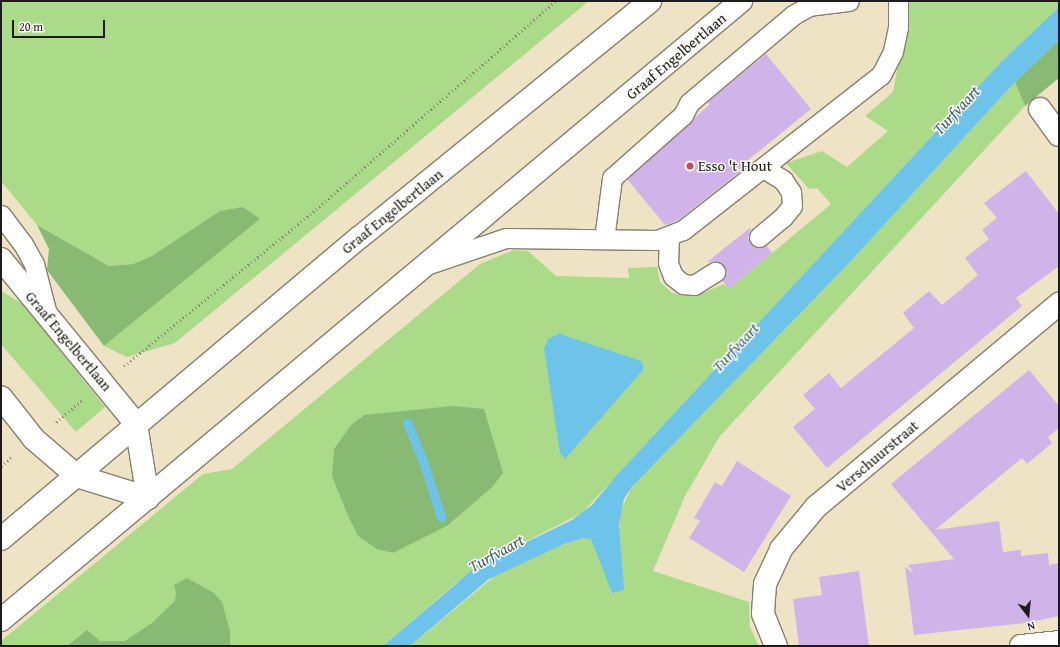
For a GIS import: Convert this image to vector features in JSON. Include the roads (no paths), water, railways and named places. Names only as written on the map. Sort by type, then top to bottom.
[{"type":"main road","name":"Graaf Engelbertlaan","points":[[1,539],[77,476],[136,424],[650,1]]},
{"type":"main road","name":"Graaf Engelbertlaan","points":[[1,620],[741,1]]},
{"type":"main road","points":[[1040,109],[1059,135]]},
{"type":"main road","name":"Graaf Engelbertlaan","points":[[1,259],[136,424],[148,498]]},
{"type":"main road","name":"Verschuurstraat","points":[[776,646],[763,613],[765,584],[781,549],[816,507],[1059,304]]},
{"type":"main road","points":[[1,397],[34,439],[77,476],[148,498]]},
{"type":"main road","points":[[1021,646],[1059,642]]},
{"type":"lane","points":[[604,239],[612,178],[683,115],[689,102],[793,15],[809,6],[849,1]]},
{"type":"lane","name":"Graaf Engelbertlaan","points":[[426,265],[506,238],[657,240],[683,230],[881,76],[893,51],[898,27],[898,1]]},
{"type":"lane","points":[[759,237],[783,218],[792,206],[791,192],[783,180],[762,168]]},
{"type":"lane","points":[[1,216],[23,244],[34,264],[47,315]]},
{"type":"lane","points":[[669,236],[668,263],[673,276],[683,284],[694,285],[715,272]]},
{"type":"water","points":[[1059,7],[1059,40],[1015,82],[851,261],[631,488],[624,499],[619,525],[624,590],[612,593],[591,539],[584,538],[564,544],[489,579],[410,646],[383,646],[477,566],[572,520],[592,505],[616,476],[1001,62]]},
{"type":"water","points":[[560,334],[641,361],[643,365],[643,370],[565,459],[560,453],[544,348],[549,338]]},
{"type":"waterway","points":[[407,422],[424,464],[441,517]]},
{"type":"place","name":"Esso 't Hout","points":[[690,166]]},
{"type":"water label","name":"Turfvaart","points":[[956,110]]},
{"type":"water label","name":"Turfvaart","points":[[735,347]]},
{"type":"water label","name":"Turfvaart","points":[[496,553]]}]
